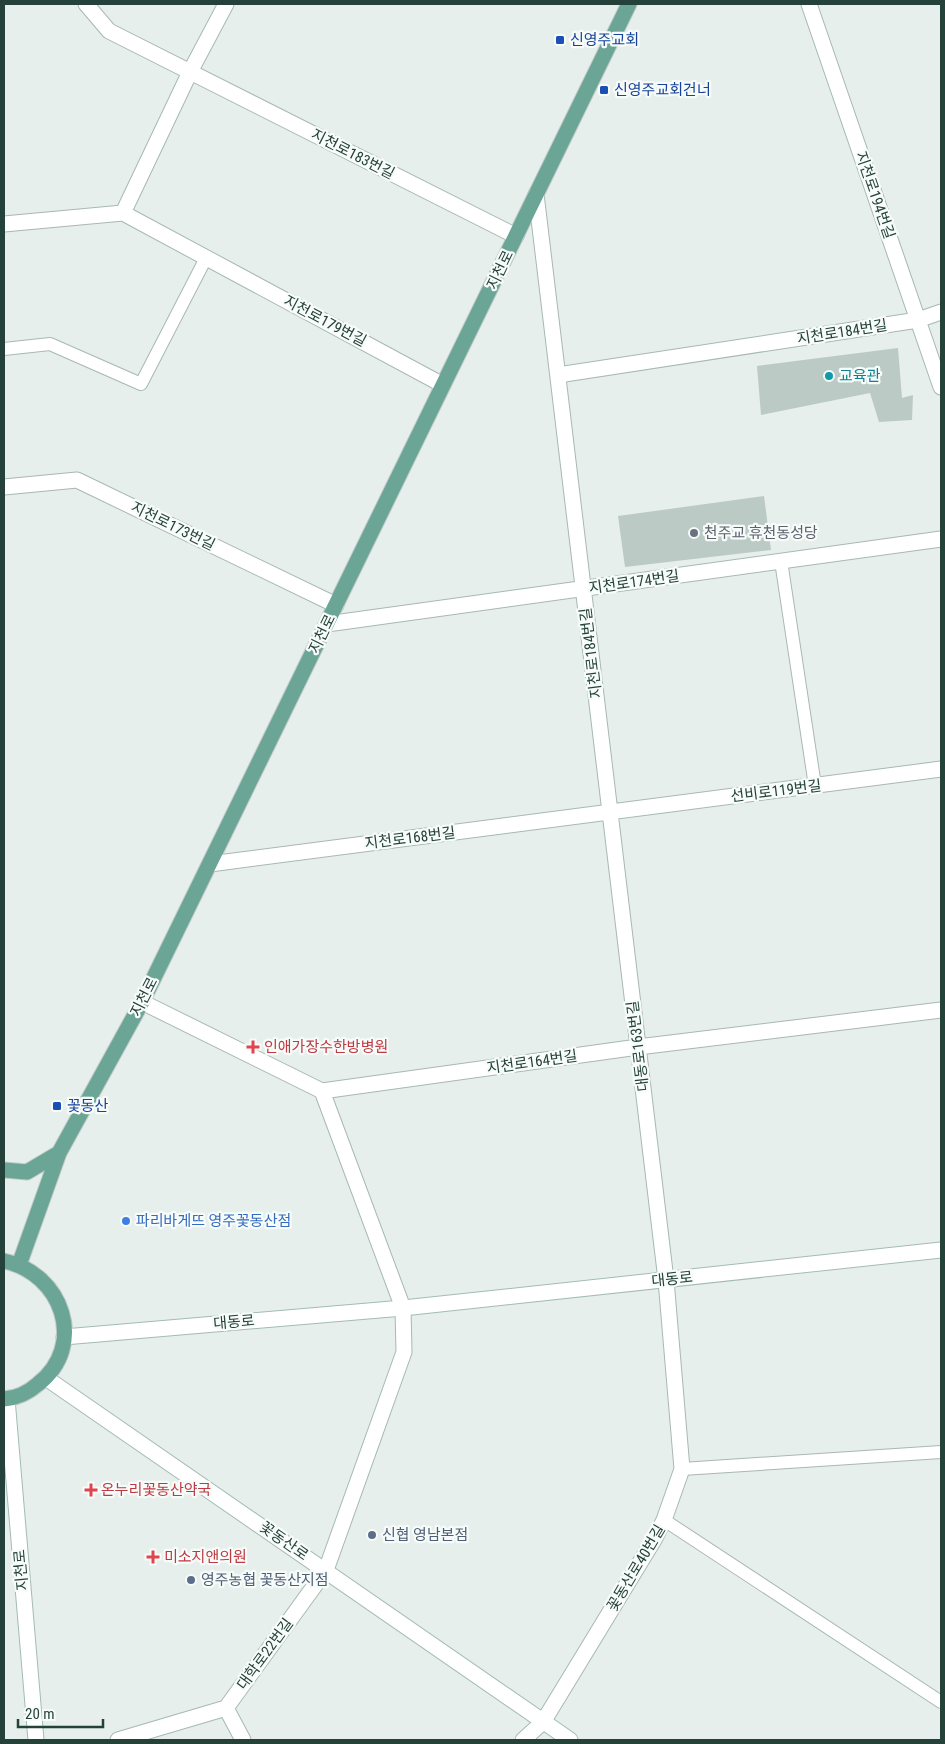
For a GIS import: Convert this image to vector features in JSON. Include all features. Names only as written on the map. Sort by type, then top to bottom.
[{"type":"main road","name":"지천로","points":[[19,1264],[60,1153],[142,1002],[629,4]]},
{"type":"main road","points":[[4,1170],[27,1172],[60,1153]]},
{"type":"main road","points":[[4,1262],[19,1264],[39,1276],[54,1293],[63,1314],[64,1337],[59,1359],[46,1378],[28,1392],[5,1400]]},
{"type":"street","name":"지천로183번길","points":[[86,4],[109,31],[516,236]]},
{"type":"street","points":[[4,224],[123,213],[190,72],[226,4]]},
{"type":"street","name":"지천로194번길","points":[[809,4],[941,387]]},
{"type":"street","name":"지천로184번길","points":[[536,194],[610,812]]},
{"type":"street","name":"지천로179번길","points":[[123,213],[443,385]]},
{"type":"street","name":"지천로184번길","points":[[558,375],[918,320],[941,312]]},
{"type":"street","name":"지천로173번길","points":[[4,487],[77,480],[336,604]]},
{"type":"street","name":"지천로174번길","points":[[327,624],[584,590],[941,539]]},
{"type":"street","name":"선비로119번길","points":[[610,812],[941,770]]},
{"type":"street","name":"지천로168번길","points":[[210,864],[610,812]]},
{"type":"street","name":"대동로163번길","points":[[610,812],[666,1280]]},
{"type":"street","points":[[142,1002],[322,1091],[403,1308]]},
{"type":"street","name":"지천로164번길","points":[[322,1091],[638,1047],[941,1010]]},
{"type":"street","name":"대동로","points":[[64,1337],[403,1308],[941,1250]]},
{"type":"street","name":"꽃동산로40번길","points":[[523,1740],[543,1722],[664,1520],[682,1469],[666,1280]]},
{"type":"street","name":"대학로22번길","points":[[226,1708],[326,1570],[404,1352],[403,1308]]},
{"type":"street","name":"꽃동산로","points":[[46,1378],[570,1740]]},
{"type":"street","name":"지천로","points":[[5,1400],[36,1740]]},
{"type":"street","points":[[118,1740],[226,1708],[244,1740]]},
{"type":"lane","points":[[4,349],[50,344],[141,384],[206,258]]},
{"type":"lane","points":[[781,562],[815,786]]},
{"type":"lane","points":[[682,1469],[941,1452]]},
{"type":"lane","points":[[664,1520],[941,1702]]},
{"type":"building","name":"교육관","points":[[898,348],[902,398],[913,395],[912,420],[879,422],[870,393],[761,415],[757,366]]},
{"type":"building","name":"천주교 휴천동성당","points":[[764,496],[771,550],[625,567],[618,516]]},
{"type":"place","name":"신영주교회","points":[[560,40]]},
{"type":"place","name":"신영주교회건너","points":[[604,90]]},
{"type":"place","name":"교육관","points":[[829,376]]},
{"type":"place","name":"천주교 휴천동성당","points":[[694,533]]},
{"type":"place","name":"인애가장수한방병원","points":[[253,1047]]},
{"type":"place","name":"꽃동산","points":[[57,1106]]},
{"type":"place","name":"파리바게뜨 영주꽃동산점","points":[[126,1221]]},
{"type":"place","name":"온누리꽃동산약국","points":[[91,1490]]},
{"type":"place","name":"신협 영남본점","points":[[372,1535]]},
{"type":"place","name":"미소지앤의원","points":[[153,1557]]},
{"type":"place","name":"영주농협 꽃동산지점","points":[[191,1580]]}]
